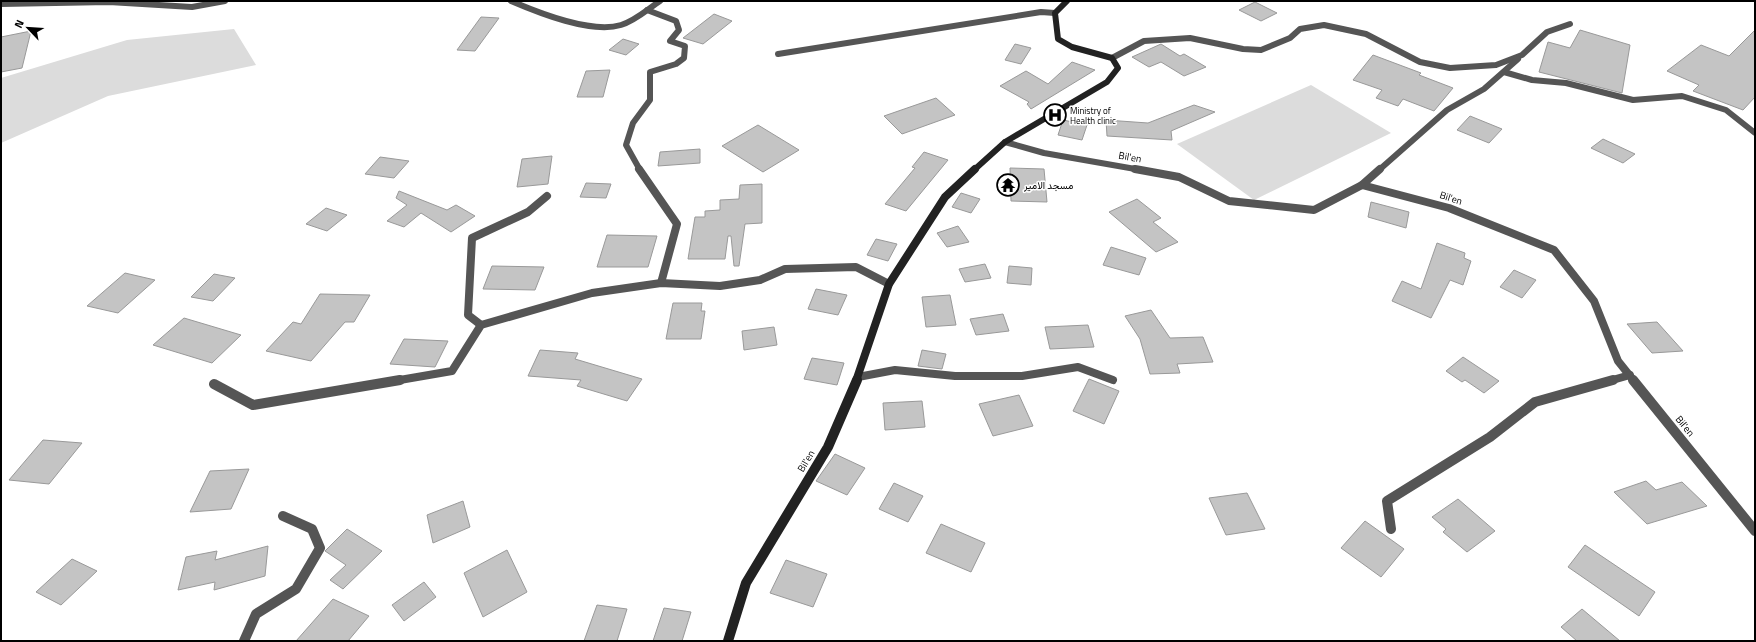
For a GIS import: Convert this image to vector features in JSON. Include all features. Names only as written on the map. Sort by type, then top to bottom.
[{"type":"street","points":[[1,4],[109,2],[192,7],[226,1]]},
{"type":"street","points":[[511,1],[525,8],[570,21],[606,28],[620,25],[660,1]]},
{"type":"street","points":[[1067,1],[1055,14],[1058,39],[1072,47],[1112,58],[1144,41],[1190,38],[1243,49],[1261,50],[1290,38],[1300,29],[1324,25],[1366,34],[1420,62],[1450,68],[1496,65],[1522,55]]},
{"type":"street","points":[[647,10],[676,21],[679,30],[670,41],[685,46],[684,58],[676,64],[650,72],[650,100],[633,123],[626,145],[645,179],[677,224],[661,284]]},
{"type":"street","points":[[778,54],[1041,12],[1055,14]]},
{"type":"street","points":[[1362,185],[1447,110],[1484,89],[1547,32],[1570,24]]},
{"type":"street","name":"Bil'en","points":[[728,641],[746,583],[828,447],[858,377],[889,284],[945,197],[1005,142],[1107,82],[1118,68],[1112,58]]},
{"type":"street","points":[[1504,72],[1532,80],[1566,83],[1633,100],[1682,96],[1726,110],[1755,133]]},
{"type":"street","name":"Bil'en","points":[[1005,142],[1044,154],[1179,177],[1229,201],[1314,210],[1362,185],[1449,208],[1554,250],[1594,301],[1618,361],[1755,531]]},
{"type":"street","points":[[481,325],[468,315],[472,238],[528,212],[548,196]]},
{"type":"street","points":[[214,384],[253,405],[452,371],[481,325],[592,293],[661,284],[720,286],[760,280],[785,269],[856,267],[889,284]]},
{"type":"street","points":[[858,377],[895,370],[955,376],[1022,376],[1078,367],[1113,380]]},
{"type":"street","points":[[1392,529],[1387,501],[1490,436],[1535,402],[1630,375]]},
{"type":"street","points":[[244,641],[256,614],[296,589],[320,548],[312,529],[283,516]]},
{"type":"shaded area","points":[[234,29],[256,65],[108,96],[1,143],[1,78],[127,40]]},
{"type":"shaded area","points":[[1311,85],[1391,133],[1254,200],[1177,144]]},
{"type":"building","points":[[1255,2],[1277,13],[1261,21],[1239,10]]},
{"type":"building","points":[[714,14],[732,21],[703,44],[683,38]]},
{"type":"building","points":[[481,17],[499,18],[475,51],[457,50]]},
{"type":"building","points":[[1580,30],[1630,45],[1622,93],[1539,72],[1548,42],[1570,48]]},
{"type":"building","points":[[1755,30],[1755,97],[1743,110],[1693,91],[1699,85],[1667,71],[1701,45],[1729,56]]},
{"type":"building","points":[[31,31],[22,68],[1,72],[1,37]]},
{"type":"building","points":[[623,39],[639,44],[626,55],[609,50]]},
{"type":"building","points":[[1015,44],[1031,48],[1021,64],[1005,60]]},
{"type":"building","points":[[1161,44],[1180,56],[1184,54],[1206,67],[1184,76],[1161,62],[1149,67],[1132,57]]},
{"type":"building","points":[[1373,55],[1421,73],[1419,75],[1453,88],[1434,111],[1403,99],[1398,106],[1376,98],[1382,90],[1353,80]]},
{"type":"building","points":[[1072,62],[1095,70],[1031,109],[1027,104],[1029,102],[1000,86],[1026,71],[1048,84]]},
{"type":"building","points":[[610,70],[603,97],[577,97],[586,71]]},
{"type":"building","points":[[936,98],[955,115],[902,134],[884,116]]},
{"type":"building","points":[[1194,105],[1215,112],[1171,131],[1172,140],[1107,136],[1106,120],[1148,123]]},
{"type":"building","points":[[1470,116],[1502,129],[1489,143],[1457,130]]},
{"type":"building","points":[[1063,120],[1087,125],[1082,140],[1058,135]]},
{"type":"building","points":[[758,125],[799,150],[763,172],[722,146]]},
{"type":"building","points":[[1603,139],[1635,154],[1623,163],[1591,148]]},
{"type":"building","points":[[700,149],[700,163],[658,166],[660,152]]},
{"type":"building","points":[[924,152],[948,160],[906,211],[885,204],[915,168],[912,167]]},
{"type":"building","points":[[552,156],[548,184],[517,187],[522,159]]},
{"type":"building","points":[[380,157],[409,161],[394,178],[365,174]]},
{"type":"building","points":[[1010,168],[1044,169],[1047,202],[1011,201]]},
{"type":"building","points":[[586,183],[611,184],[606,198],[580,197]]},
{"type":"building","points":[[762,184],[762,223],[745,224],[739,266],[734,266],[731,236],[728,236],[725,259],[688,259],[695,217],[705,217],[705,211],[720,210],[720,200],[739,199],[740,185]]},
{"type":"building","points":[[399,191],[447,210],[456,205],[475,216],[451,232],[421,213],[404,227],[387,221],[407,205],[396,198]]},
{"type":"building","points":[[961,193],[980,199],[971,213],[952,207]]},
{"type":"building","points":[[1137,199],[1161,218],[1153,222],[1178,242],[1156,252],[1109,212]]},
{"type":"building","points":[[1371,202],[1409,212],[1406,228],[1368,217]]},
{"type":"building","points":[[326,208],[347,215],[327,231],[306,224]]},
{"type":"building","points":[[958,226],[969,242],[947,247],[937,233]]},
{"type":"building","points":[[607,235],[657,236],[648,267],[597,267]]},
{"type":"building","points":[[876,239],[897,244],[888,261],[867,255]]},
{"type":"building","points":[[1437,243],[1465,253],[1464,258],[1471,261],[1463,285],[1450,280],[1431,318],[1392,301],[1402,281],[1421,289]]},
{"type":"building","points":[[1111,247],[1146,258],[1139,275],[1103,265]]},
{"type":"building","points":[[985,264],[991,278],[965,282],[959,269]]},
{"type":"building","points":[[492,266],[544,267],[535,290],[483,289]]},
{"type":"building","points":[[1009,266],[1032,268],[1031,285],[1007,283]]},
{"type":"building","points":[[1514,270],[1536,280],[1522,298],[1500,287]]},
{"type":"building","points":[[125,273],[155,280],[118,313],[87,306]]},
{"type":"building","points":[[214,274],[235,278],[213,301],[191,297]]},
{"type":"building","points":[[816,289],[847,295],[838,315],[808,309]]},
{"type":"building","points":[[320,294],[370,295],[354,322],[345,322],[311,361],[266,351],[293,322],[301,324]]},
{"type":"building","points":[[950,295],[956,325],[926,327],[922,297]]},
{"type":"building","points":[[673,303],[702,303],[701,311],[705,311],[701,339],[666,339]]},
{"type":"building","points":[[1151,310],[1170,338],[1203,337],[1213,362],[1177,364],[1180,373],[1150,374],[1140,339],[1125,316]]},
{"type":"building","points":[[1003,314],[1009,331],[976,335],[970,319]]},
{"type":"building","points":[[184,318],[241,335],[212,363],[153,345]]},
{"type":"building","points":[[1657,322],[1683,351],[1652,353],[1627,324]]},
{"type":"building","points":[[1088,325],[1094,347],[1050,349],[1045,327]]},
{"type":"building","points":[[774,327],[777,345],[744,350],[742,331]]},
{"type":"building","points":[[404,339],[448,341],[435,367],[390,364]]},
{"type":"building","points":[[540,350],[578,353],[575,359],[642,379],[627,401],[577,386],[581,380],[528,376]]},
{"type":"building","points":[[922,350],[946,354],[942,369],[918,366]]},
{"type":"building","points":[[1463,357],[1499,381],[1484,393],[1465,380],[1462,382],[1446,371]]},
{"type":"building","points":[[812,358],[844,363],[837,385],[804,379]]},
{"type":"building","points":[[1089,379],[1119,391],[1104,424],[1073,411]]},
{"type":"building","points":[[1019,395],[1033,426],[993,436],[979,404]]},
{"type":"building","points":[[922,401],[925,427],[885,430],[883,403]]},
{"type":"building","points":[[43,440],[82,443],[49,484],[9,480]]},
{"type":"building","points":[[835,454],[865,468],[847,495],[816,481]]},
{"type":"building","points":[[249,469],[231,509],[190,512],[210,471]]},
{"type":"building","points":[[1646,481],[1656,490],[1682,482],[1707,506],[1647,524],[1614,492]]},
{"type":"building","points":[[894,483],[923,496],[908,522],[879,509]]},
{"type":"building","points":[[1247,493],[1265,529],[1226,535],[1209,498]]},
{"type":"building","points":[[1458,499],[1495,531],[1467,552],[1443,532],[1446,529],[1432,517]]},
{"type":"building","points":[[463,501],[470,527],[433,543],[427,515]]},
{"type":"building","points":[[1365,521],[1404,549],[1381,577],[1341,548]]},
{"type":"building","points":[[941,524],[985,543],[971,572],[926,553]]},
{"type":"building","points":[[347,529],[382,551],[343,589],[330,580],[346,565],[325,551]]},
{"type":"building","points":[[1585,545],[1655,592],[1639,616],[1568,567]]},
{"type":"building","points":[[268,546],[265,576],[214,590],[215,582],[178,590],[186,557],[217,551],[215,560]]},
{"type":"building","points":[[507,550],[527,592],[483,617],[464,573]]},
{"type":"building","points":[[72,559],[97,571],[61,605],[36,592]]},
{"type":"building","points":[[786,560],[827,574],[813,607],[770,593]]},
{"type":"building","points":[[424,582],[436,597],[404,621],[392,605]]},
{"type":"building","points":[[333,599],[369,616],[348,641],[296,641]]},
{"type":"building","points":[[597,605],[627,609],[617,641],[584,641]]},
{"type":"building","points":[[664,608],[691,612],[682,641],[653,641]]},
{"type":"building","points":[[1582,609],[1620,641],[1577,641],[1561,627]]},
{"type":"place","name":"Ministry of Health clinic","points":[[1055,115]]},
{"type":"place","name":"مسجد الامير","points":[[1008,185]]}]
